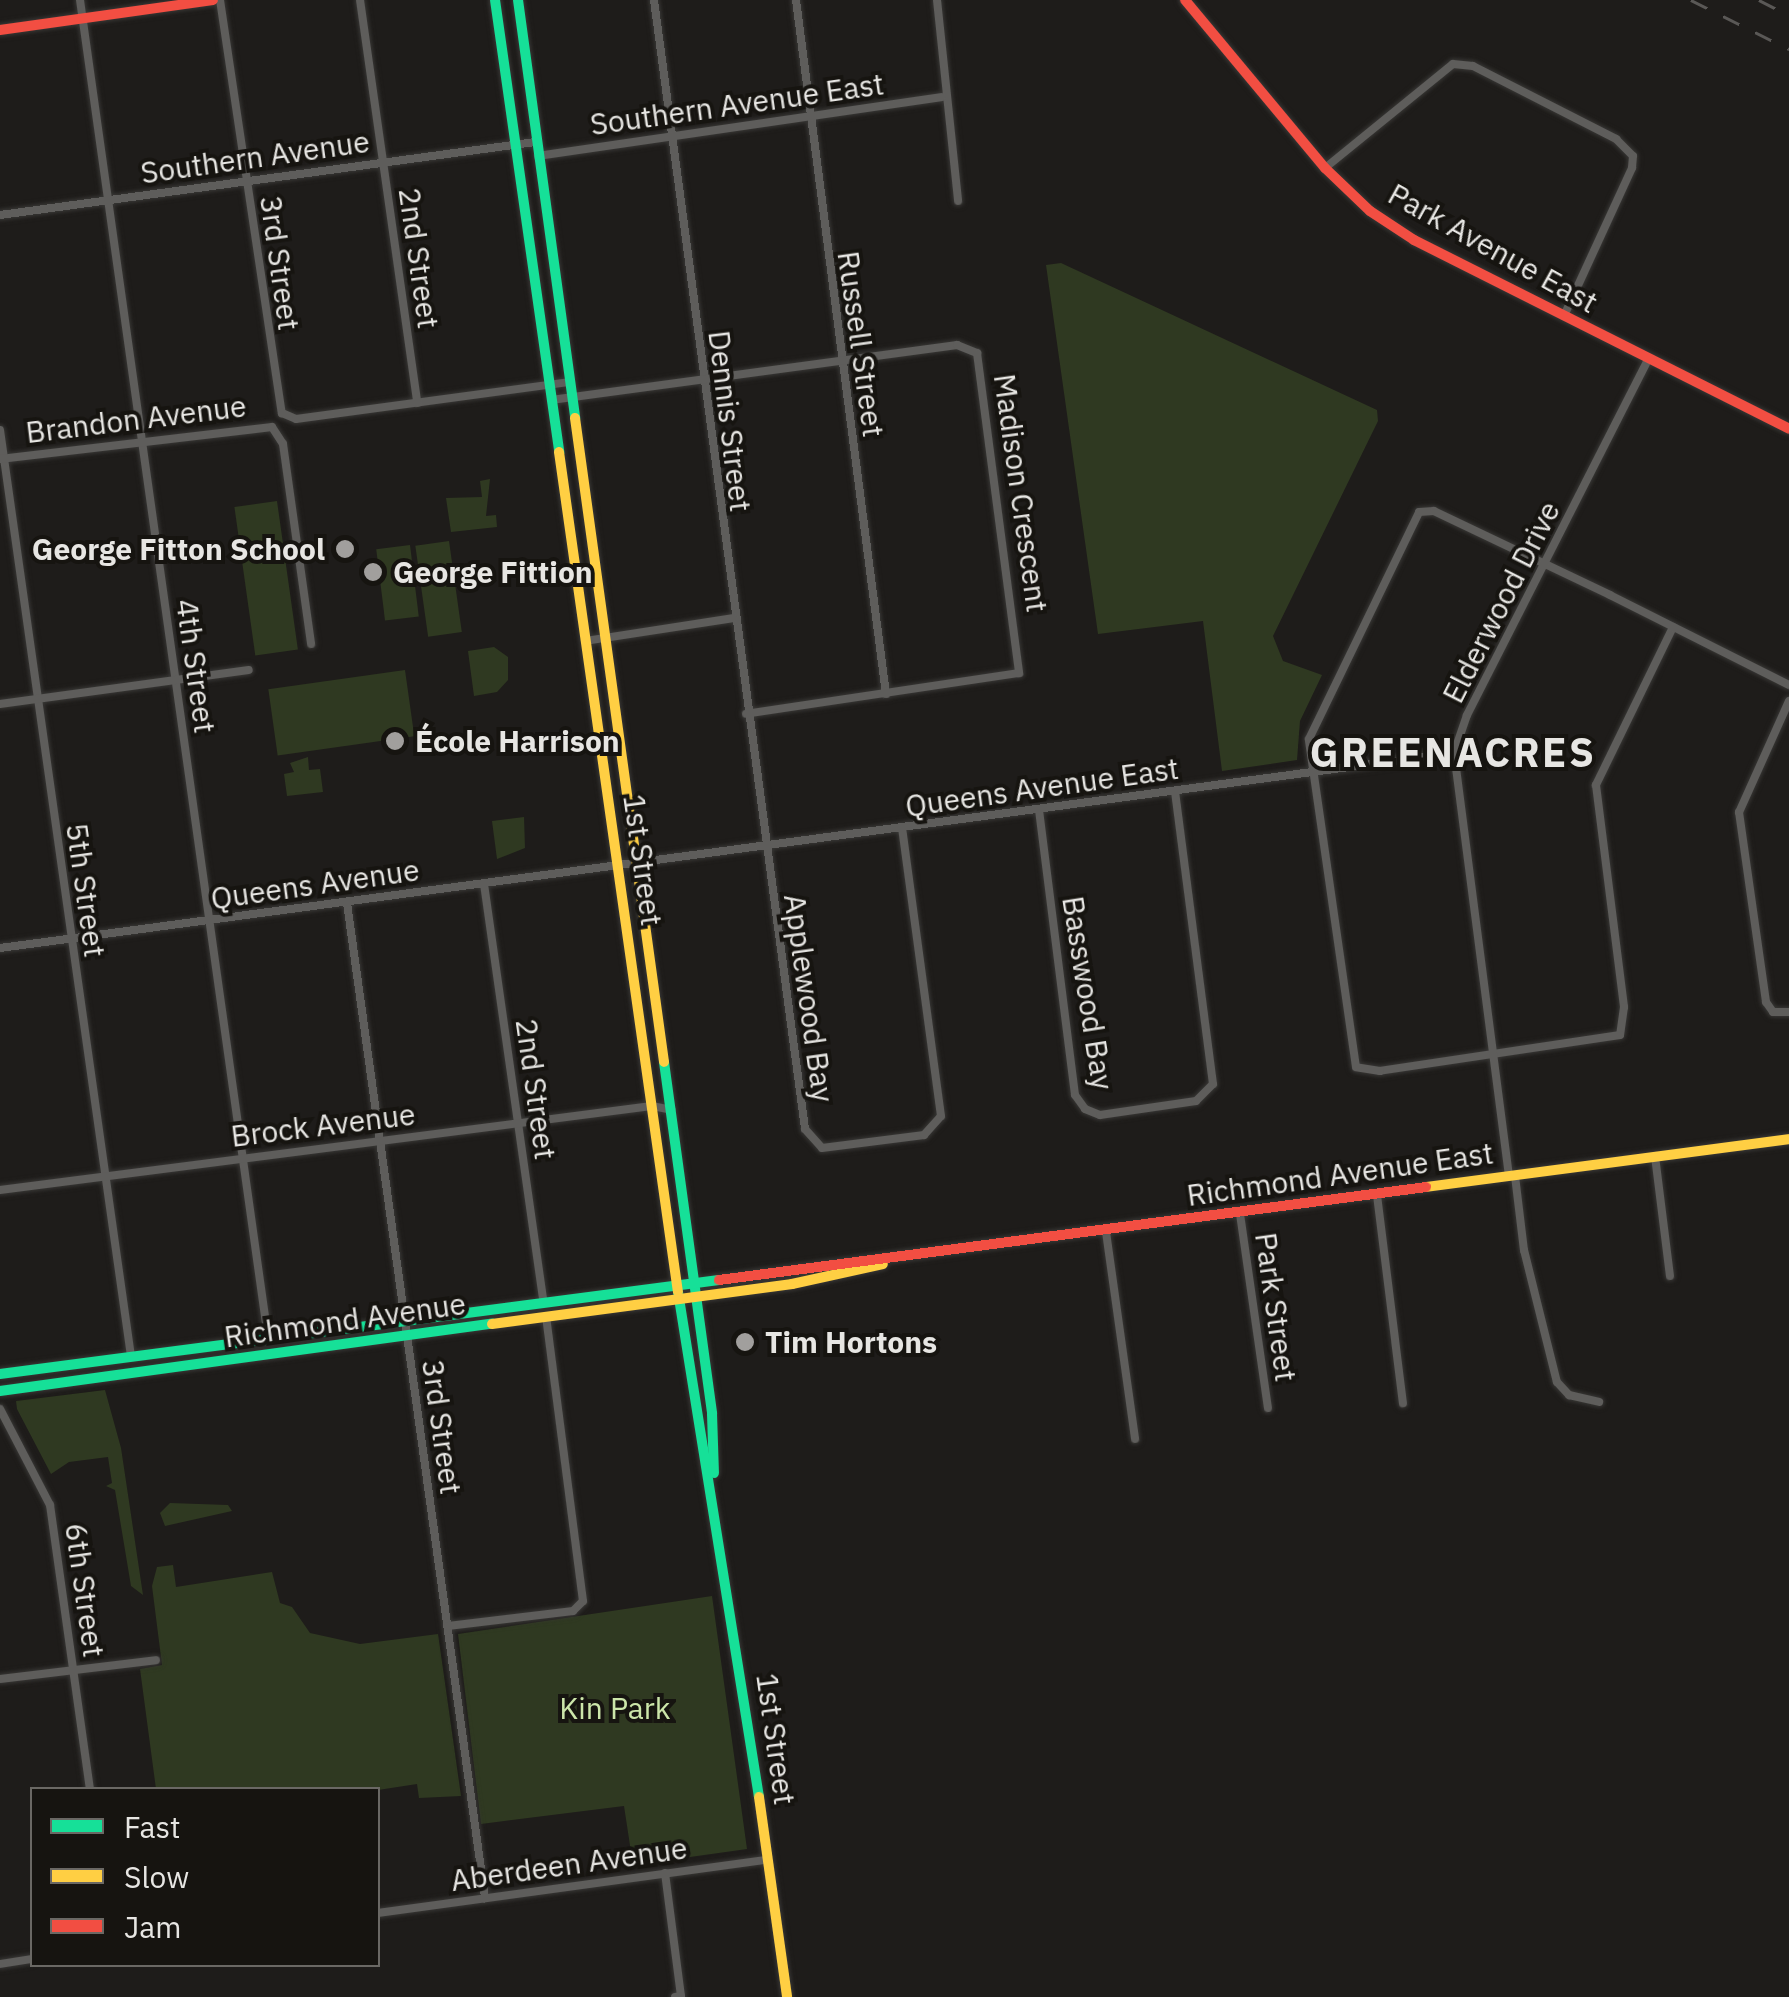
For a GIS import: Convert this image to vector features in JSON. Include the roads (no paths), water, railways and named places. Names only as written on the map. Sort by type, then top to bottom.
[{"type":"main road","points":[[0,30],[217,0]]},
{"type":"main road","name":"1st Street","points":[[495,0],[699,1438],[714,1489]]},
{"type":"main road","name":"1st Street","points":[[518,0],[603,638],[672,1110],[712,1414],[714,1489],[788,1997]]},
{"type":"main road","name":"Park Avenue East","points":[[1184,0],[1325,168],[1414,240],[1789,429]]},
{"type":"main road","name":"Richmond Avenue East","points":[[693,1279],[898,1260],[1789,1139]]},
{"type":"main road","name":"Richmond Avenue East","points":[[696,1297],[850,1275],[898,1260]]},
{"type":"main road","name":"Richmond Avenue","points":[[0,1374],[693,1279]]},
{"type":"main road","name":"Richmond Avenue","points":[[0,1391],[696,1297]]},
{"type":"street","name":"4th Street","points":[[80,0],[268,1338]]},
{"type":"street","name":"3rd Street","points":[[217,0],[282,413]]},
{"type":"street","name":"2nd Street","points":[[360,0],[417,402]]},
{"type":"street","name":"Dennis Street","points":[[654,0],[732,618],[766,847]]},
{"type":"street","name":"Russell Street","points":[[796,0],[808,116],[886,694]]},
{"type":"street","points":[[937,0],[942,96],[958,201]]},
{"type":"street","points":[[1325,168],[1453,64],[1473,66],[1616,139],[1633,156],[1632,168],[1564,316]]},
{"type":"street","name":"Southern Avenue East","points":[[538,156],[942,96]]},
{"type":"street","name":"Southern Avenue","points":[[0,215],[535,142]]},
{"type":"street","name":"Madison Crescent","points":[[551,400],[958,346],[977,353],[1022,664],[1011,678],[746,714]]},
{"type":"street","name":"Elderwood Drive","points":[[1599,1402],[1569,1395],[1558,1382],[1524,1250],[1518,1193],[1492,1057],[1454,753],[1466,715],[1546,568],[1648,359]]},
{"type":"street","name":"Brandon Avenue","points":[[282,413],[297,419],[568,382]]},
{"type":"street","name":"Brandon Avenue","points":[[2,458],[260,424],[276,430],[311,644]]},
{"type":"street","name":"5th Street","points":[[0,430],[132,1356]]},
{"type":"street","points":[[1672,626],[1596,786],[1624,1007],[1620,1036],[1380,1071],[1356,1067],[1312,772],[1313,720],[1419,512],[1434,511],[1546,568],[1672,626],[1789,685]]},
{"type":"street","points":[[585,641],[732,618]]},
{"type":"street","points":[[0,704],[248,670]]},
{"type":"street","points":[[1789,700],[1740,812],[1766,1002],[1773,1012],[1789,1012]]},
{"type":"street","name":"Queens Avenue East","points":[[636,864],[1454,753]]},
{"type":"street","name":"Basswood Bay","points":[[1038,810],[1075,1095],[1084,1109],[1100,1115],[1196,1101],[1213,1084],[1175,792]]},
{"type":"street","name":"Applewood Bay","points":[[766,847],[805,1129],[811,1141],[835,1150],[924,1135],[940,1116],[902,828]]},
{"type":"street","name":"Queens Avenue","points":[[0,948],[636,864]]},
{"type":"street","name":"2nd Street","points":[[484,884],[543,1300]]},
{"type":"street","name":"3rd Street","points":[[347,902],[485,1898]]},
{"type":"street","name":"Brock Avenue","points":[[0,1190],[652,1106],[672,1110]]},
{"type":"street","points":[[1656,1156],[1670,1276]]},
{"type":"street","points":[[1377,1194],[1403,1404]]},
{"type":"street","name":"Park Street","points":[[1240,1214],[1268,1408]]},
{"type":"street","points":[[1106,1232],[1135,1440]]},
{"type":"street","points":[[448,1626],[579,1607],[584,1594],[546,1317]]},
{"type":"street","name":"6th Street","points":[[0,1409],[50,1505],[90,1787]]},
{"type":"street","points":[[0,1679],[156,1660]]},
{"type":"street","name":"Aberdeen Avenue","points":[[380,1913],[767,1860]]},
{"type":"street","points":[[665,1874],[679,1997]]},
{"type":"street","points":[[0,1964],[30,1960]]},
{"type":"railway","points":[[1691,0],[1789,49]]},
{"type":"railway","points":[[1759,0],[1789,15]]},
{"type":"place","name":"George Fitton School","points":[[345,549]]},
{"type":"place","name":"George Fittion","points":[[373,572]]},
{"type":"place","name":"École Harrison","points":[[395,741]]},
{"type":"place","name":"Tim Hortons","points":[[745,1342]]},
{"type":"district","name":"GREENACRES","points":[[1453,752]]},
{"type":"park label","name":"Kin Park","points":[[615,1708]]}]
